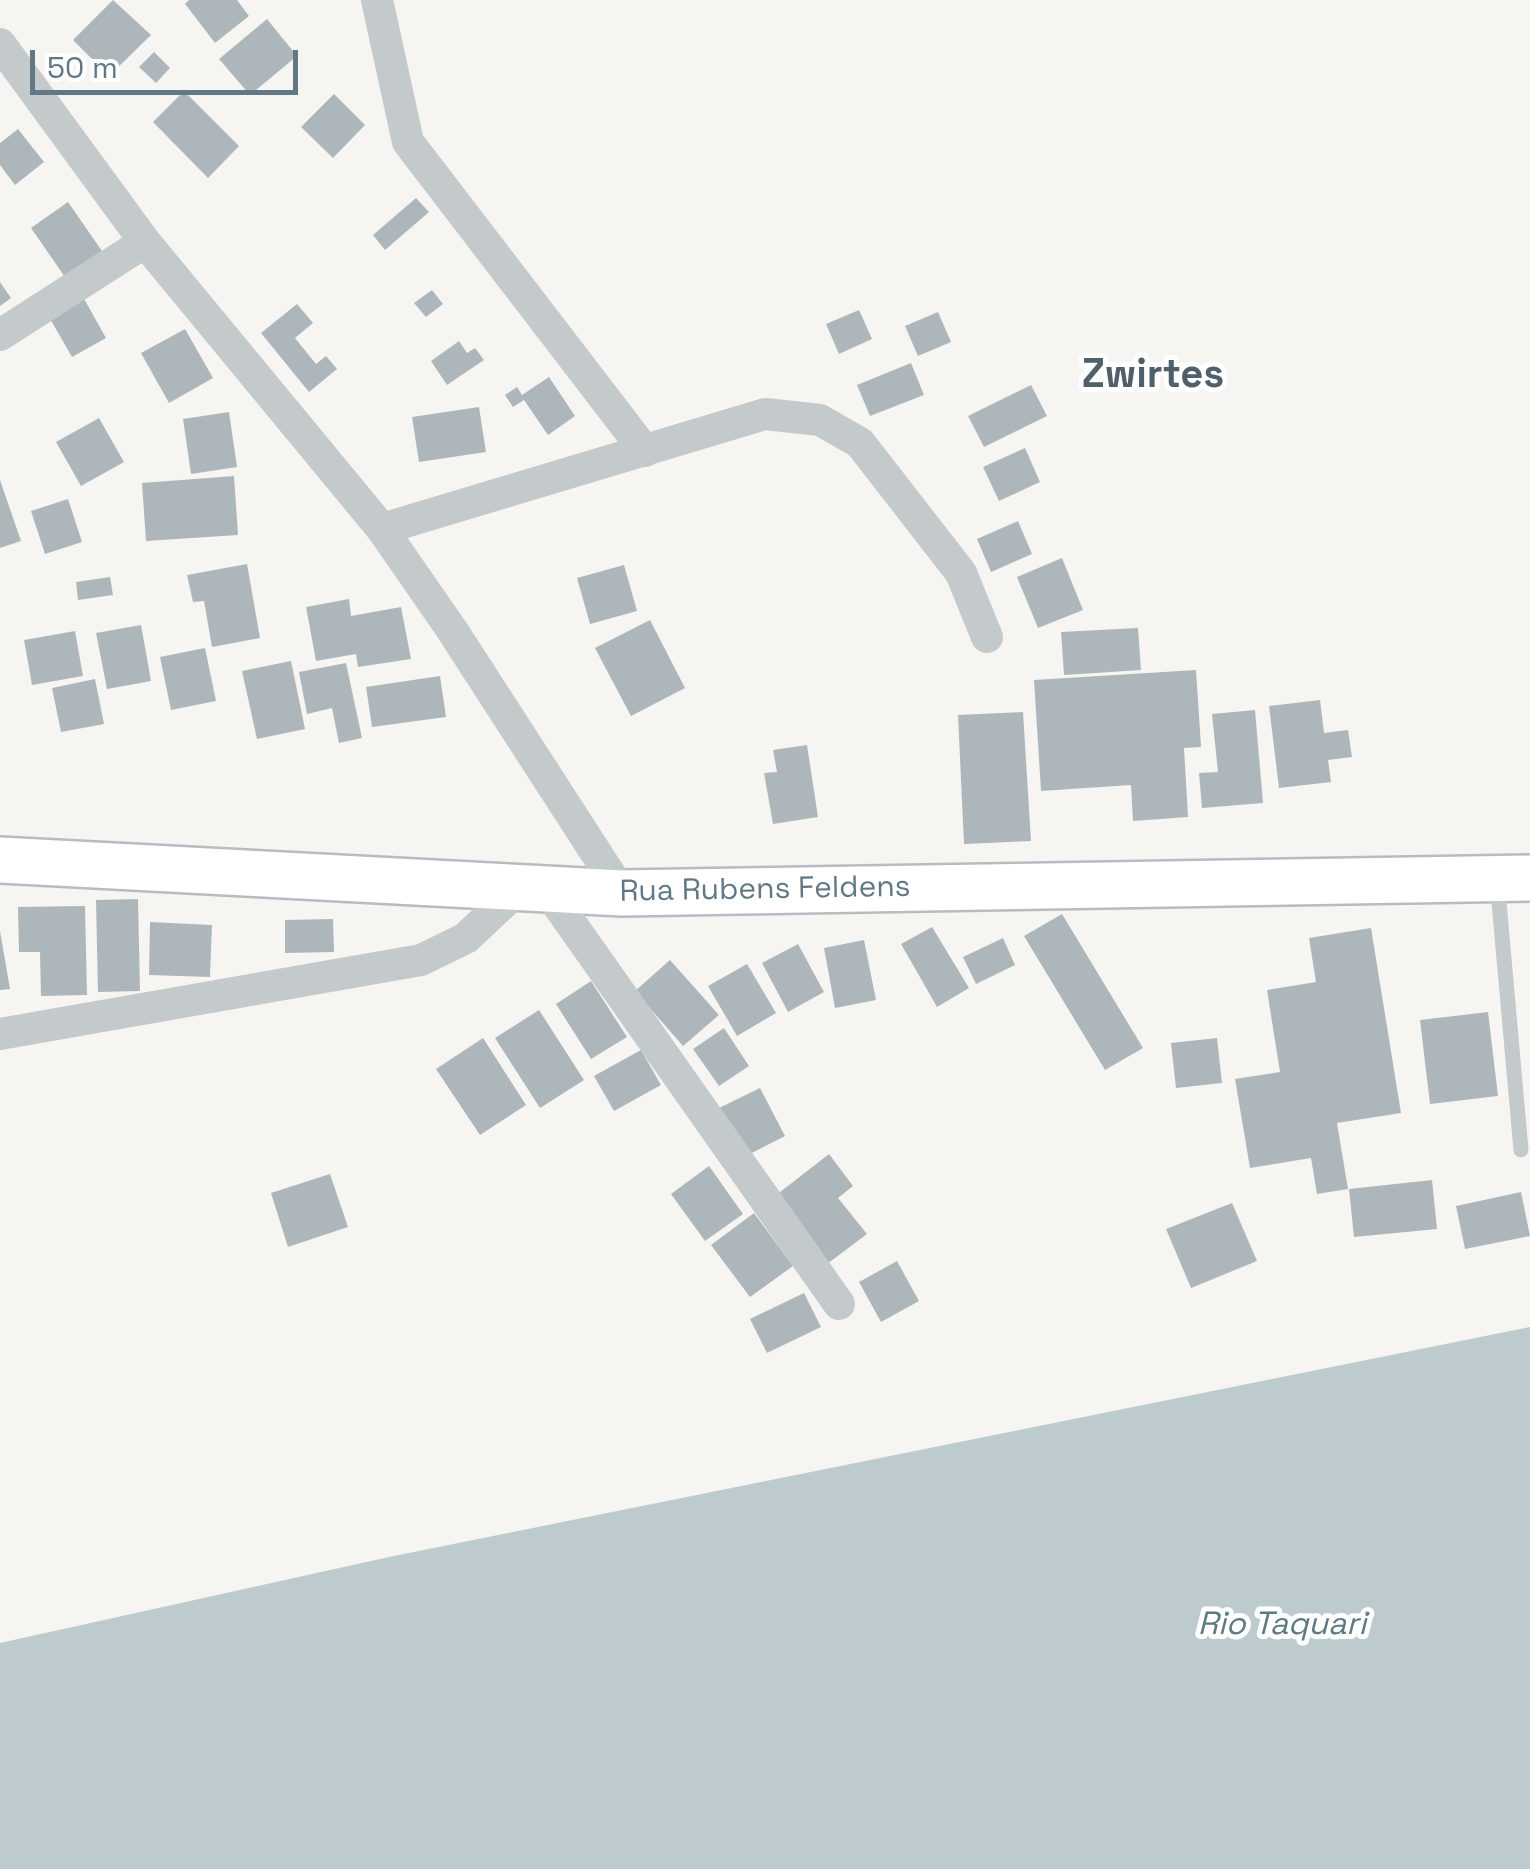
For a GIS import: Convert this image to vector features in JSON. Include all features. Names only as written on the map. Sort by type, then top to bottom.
[{"type":"main road","name":"Rua Rubens Feldens","points":[[0,860],[622,893],[1513,878]]},
{"type":"street","points":[[378,0],[408,142],[645,451]]},
{"type":"street","points":[[0,44],[145,242],[382,529],[622,893]]},
{"type":"street","points":[[0,335],[145,242]]},
{"type":"street","points":[[382,529],[765,414],[820,420],[860,444],[961,573],[988,637]]},
{"type":"street","points":[[0,1034],[421,960],[466,938],[533,890],[839,1304]]},
{"type":"lane","points":[[1513,878],[1520,1150]]},
{"type":"water","name":"Rio Taquari","points":[[1530,1327],[1530,1869],[0,1869],[0,1643],[389,1557]]},
{"type":"building","points":[[113,0],[151,35],[109,76],[73,40]]},
{"type":"building","points":[[189,0],[237,0],[249,16],[215,43],[185,4]]},
{"type":"building","points":[[267,19],[297,56],[250,95],[219,59]]},
{"type":"building","points":[[154,52],[170,68],[156,83],[139,67]]},
{"type":"building","points":[[184,91],[239,146],[208,178],[153,122]]},
{"type":"building","points":[[334,94],[365,125],[333,158],[301,127]]},
{"type":"building","points":[[18,129],[44,162],[15,185],[0,165],[0,143]]},
{"type":"building","points":[[416,198],[429,212],[385,250],[373,235]]},
{"type":"building","points":[[68,202],[102,251],[65,277],[31,228]]},
{"type":"building","points":[[0,282],[11,298],[0,306]]},
{"type":"building","points":[[432,290],[443,304],[426,317],[414,303]]},
{"type":"building","points":[[83,297],[106,338],[72,357],[49,317]]},
{"type":"building","points":[[297,304],[313,323],[295,338],[316,364],[326,356],[337,369],[309,392],[261,333]]},
{"type":"building","points":[[859,310],[872,339],[839,354],[826,324]]},
{"type":"building","points":[[938,312],[951,342],[918,356],[905,326]]},
{"type":"building","points":[[185,329],[213,378],[169,403],[141,353]]},
{"type":"building","points":[[459,341],[467,353],[475,348],[484,360],[447,385],[431,361]]},
{"type":"building","points":[[911,363],[924,395],[870,416],[857,385]]},
{"type":"building","points":[[549,377],[575,416],[548,435],[524,400],[513,407],[505,395],[517,387],[522,395]]},
{"type":"building","points":[[1031,385],[1047,416],[984,447],[968,416]]},
{"type":"building","points":[[479,407],[486,452],[419,462],[412,417]]},
{"type":"building","points":[[229,412],[237,467],[191,474],[183,419]]},
{"type":"building","points":[[99,418],[124,462],[81,486],[56,442]]},
{"type":"building","points":[[1025,448],[1040,482],[999,501],[983,467]]},
{"type":"building","points":[[234,476],[238,535],[146,541],[142,483]]},
{"type":"building","points":[[0,480],[21,541],[0,548]]},
{"type":"building","points":[[68,499],[82,542],[45,554],[31,511]]},
{"type":"building","points":[[1018,521],[1032,554],[991,572],[977,539]]},
{"type":"building","points":[[1062,558],[1083,610],[1038,628],[1017,577]]},
{"type":"building","points":[[247,564],[260,638],[212,647],[204,601],[193,602],[187,575]]},
{"type":"building","points":[[624,565],[637,611],[590,624],[577,578]]},
{"type":"building","points":[[110,577],[113,595],[78,600],[76,582]]},
{"type":"building","points":[[349,599],[351,616],[401,607],[411,659],[358,667],[356,654],[316,661],[306,607]]},
{"type":"building","points":[[650,620],[685,688],[631,716],[595,648]]},
{"type":"building","points":[[141,625],[151,681],[107,689],[96,633]]},
{"type":"building","points":[[1138,628],[1141,670],[1064,675],[1061,632]]},
{"type":"building","points":[[75,631],[83,676],[32,685],[24,640]]},
{"type":"building","points":[[205,648],[216,701],[171,710],[160,657]]},
{"type":"building","points":[[291,661],[305,729],[257,739],[242,671]]},
{"type":"building","points":[[346,663],[362,738],[339,743],[332,708],[307,714],[299,672]]},
{"type":"building","points":[[1196,670],[1201,747],[1184,748],[1188,817],[1133,821],[1131,785],[1041,791],[1034,680]]},
{"type":"building","points":[[440,676],[446,717],[372,727],[366,687]]},
{"type":"building","points":[[95,679],[104,724],[61,732],[52,688]]},
{"type":"building","points":[[1320,700],[1324,733],[1348,730],[1352,757],[1328,760],[1331,782],[1279,788],[1269,706]]},
{"type":"building","points":[[1255,710],[1263,803],[1202,808],[1199,773],[1218,772],[1212,714]]},
{"type":"building","points":[[1023,712],[1031,841],[964,844],[958,715]]},
{"type":"building","points":[[807,745],[818,817],[773,824],[764,773],[777,772],[773,750]]},
{"type":"building","points":[[138,899],[140,991],[98,992],[96,900]]},
{"type":"building","points":[[85,906],[87,995],[41,996],[40,952],[19,952],[18,907]]},
{"type":"building","points":[[1062,914],[1143,1048],[1105,1070],[1024,936]]},
{"type":"building","points":[[333,919],[334,952],[285,953],[285,920]]},
{"type":"building","points":[[150,922],[212,925],[210,977],[149,975]]},
{"type":"building","points":[[932,927],[969,988],[937,1007],[901,944]]},
{"type":"building","points":[[1371,928],[1401,1113],[1337,1123],[1348,1189],[1317,1194],[1311,1158],[1250,1168],[1235,1079],[1280,1072],[1267,990],[1316,982],[1309,938]]},
{"type":"building","points":[[0,931],[10,989],[0,990]]},
{"type":"building","points":[[1003,938],[1015,965],[976,984],[963,957]]},
{"type":"building","points":[[864,940],[876,1000],[835,1008],[824,948]]},
{"type":"building","points":[[798,944],[824,992],[788,1012],[762,963]]},
{"type":"building","points":[[670,960],[719,1015],[683,1046],[635,991]]},
{"type":"building","points":[[747,964],[776,1013],[737,1036],[708,986]]},
{"type":"building","points":[[591,981],[627,1037],[591,1059],[556,1004]]},
{"type":"building","points":[[539,1010],[584,1080],[540,1108],[495,1038]]},
{"type":"building","points":[[1488,1012],[1498,1096],[1430,1104],[1420,1020]]},
{"type":"building","points":[[724,1028],[749,1066],[719,1086],[693,1049]]},
{"type":"building","points":[[483,1038],[526,1105],[480,1135],[436,1069]]},
{"type":"building","points":[[1217,1038],[1222,1083],[1176,1088],[1171,1043]]},
{"type":"building","points":[[641,1050],[661,1085],[614,1111],[594,1076]]},
{"type":"building","points":[[760,1088],[785,1136],[742,1158],[717,1109]]},
{"type":"building","points":[[829,1154],[853,1186],[838,1198],[867,1234],[827,1264],[775,1196]]},
{"type":"building","points":[[709,1166],[743,1214],[705,1241],[671,1194]]},
{"type":"building","points":[[330,1174],[348,1227],[288,1247],[271,1193]]},
{"type":"building","points":[[1432,1180],[1437,1229],[1354,1237],[1349,1189]]},
{"type":"building","points":[[1521,1192],[1530,1236],[1465,1249],[1456,1206]]},
{"type":"building","points":[[1232,1203],[1257,1261],[1191,1288],[1166,1229]]},
{"type":"building","points":[[754,1213],[793,1266],[750,1297],[711,1245]]},
{"type":"building","points":[[897,1261],[919,1301],[881,1322],[859,1282]]},
{"type":"building","points":[[804,1293],[821,1327],[767,1353],[750,1319]]},
{"type":"district","name":"Zwirtes","points":[[1153,376]]}]
